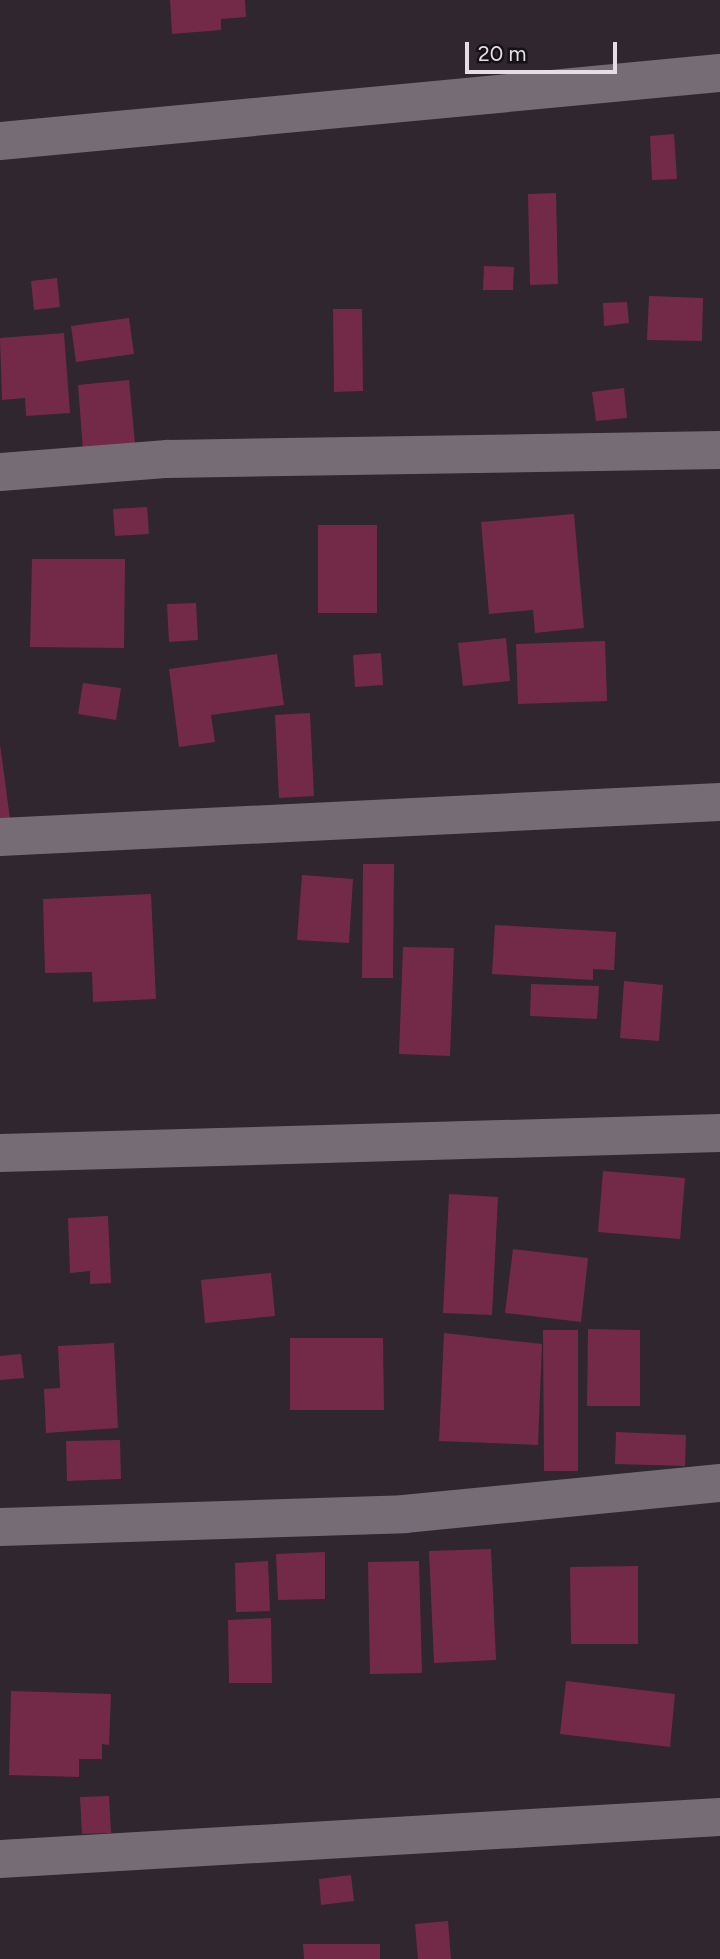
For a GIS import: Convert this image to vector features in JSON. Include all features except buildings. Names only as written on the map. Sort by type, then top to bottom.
[{"type":"street","points":[[0,141],[720,73]]},
{"type":"street","points":[[0,472],[167,459],[720,450]]},
{"type":"street","points":[[0,837],[720,802]]},
{"type":"street","points":[[0,1153],[720,1133]]},
{"type":"street","points":[[0,1527],[404,1514],[720,1483]]},
{"type":"street","points":[[0,1859],[720,1817]]}]
